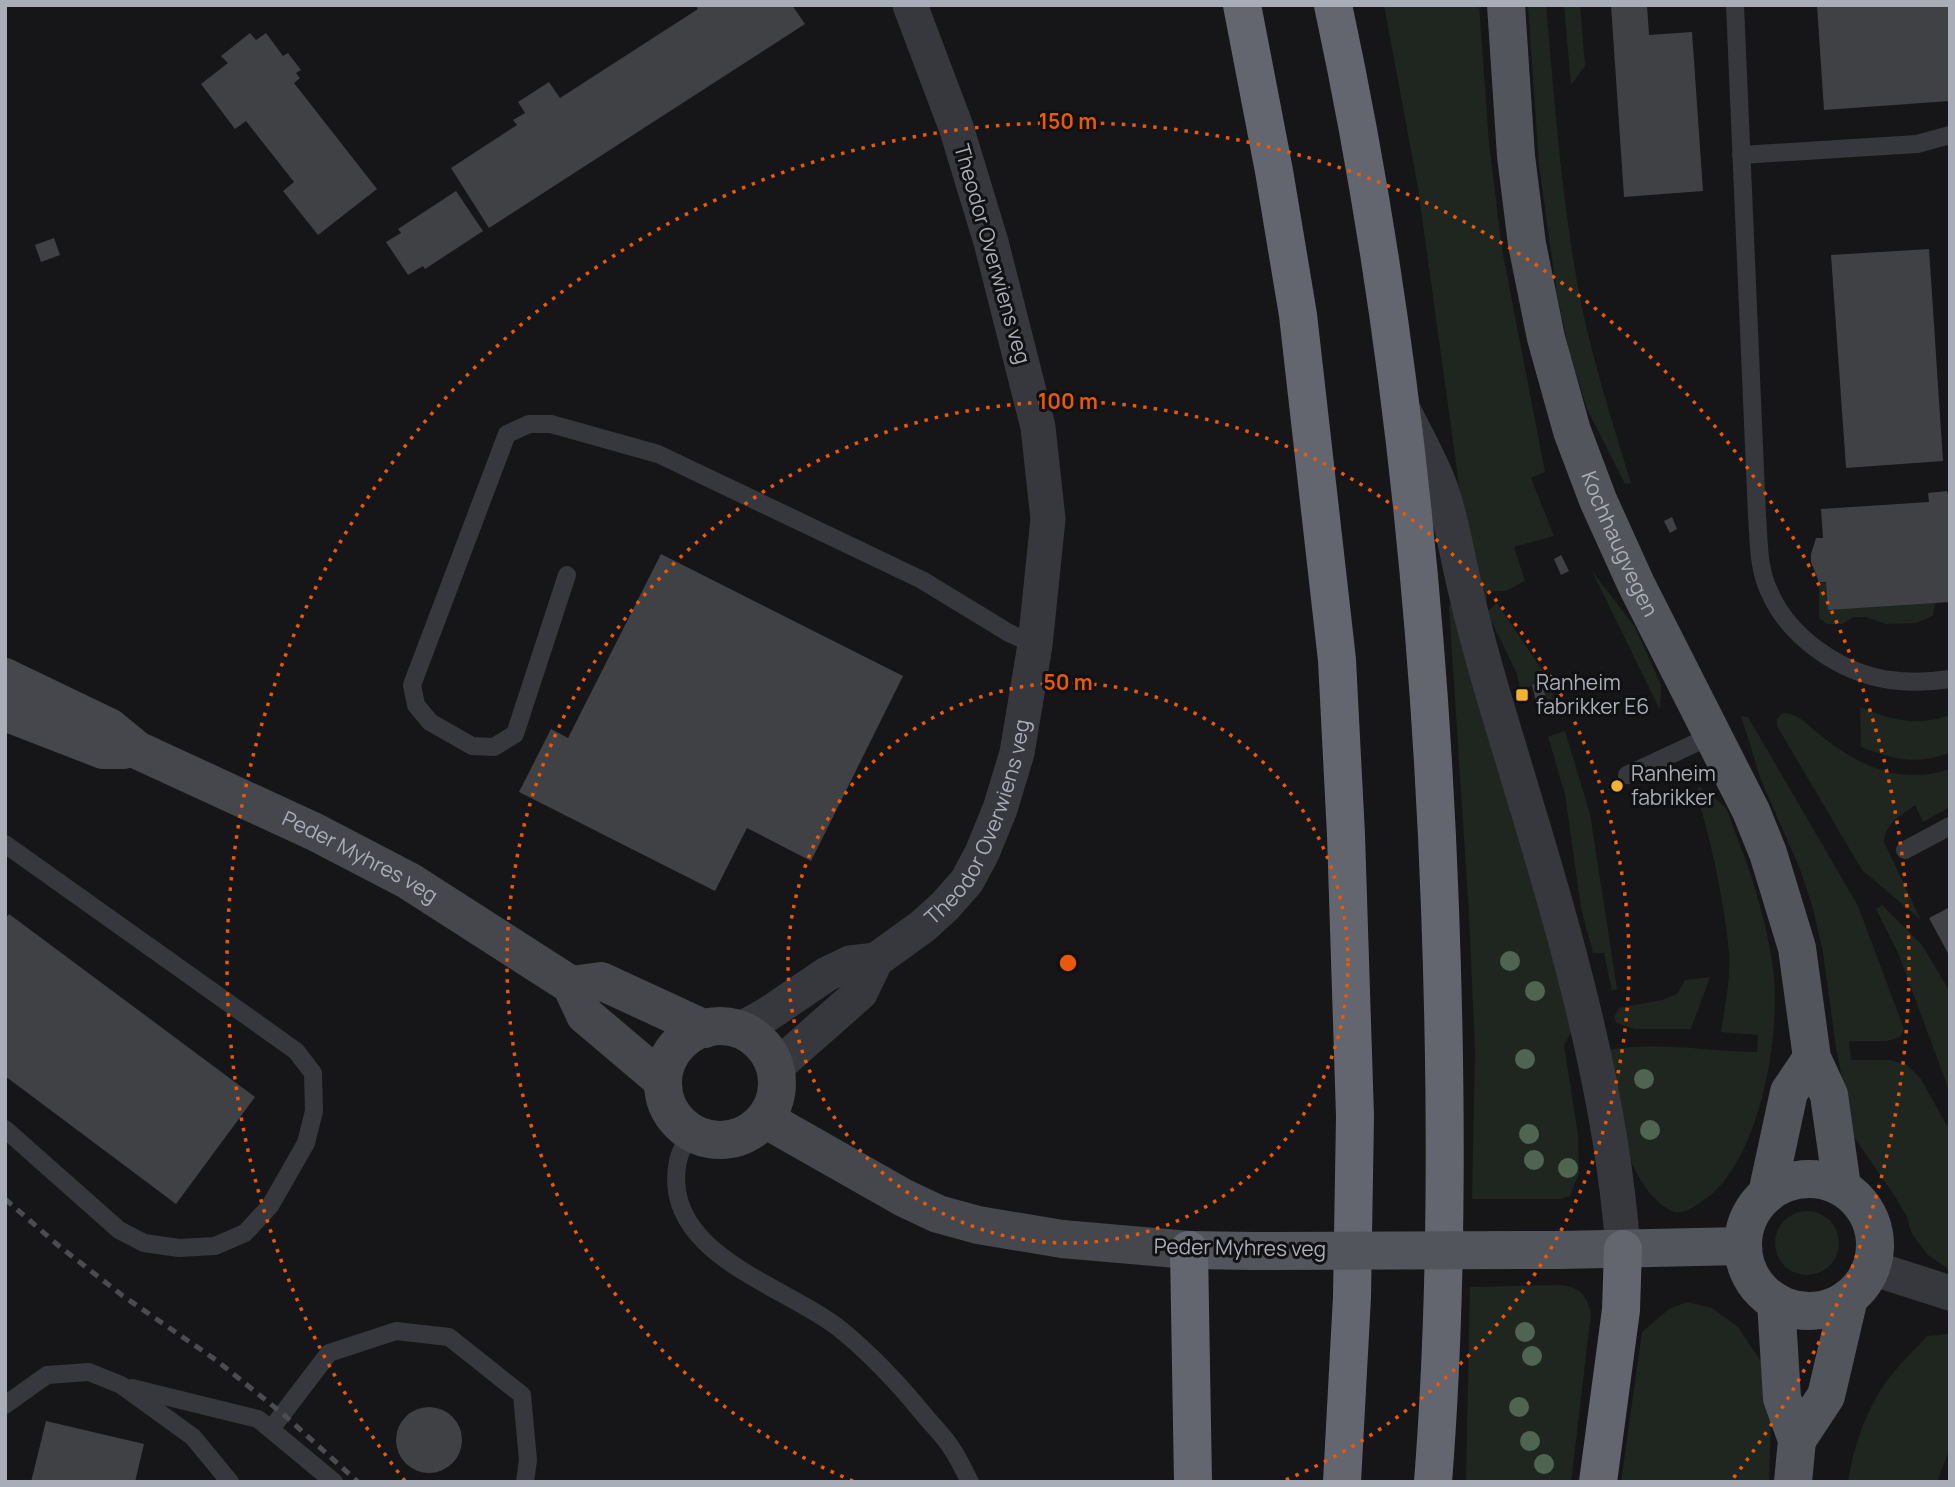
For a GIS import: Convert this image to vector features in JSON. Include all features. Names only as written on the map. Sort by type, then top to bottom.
[{"type":"highway","points":[[1242,5],[1298,316],[1337,660],[1348,874],[1355,1116],[1352,1297],[1342,1482]]},
{"type":"highway","points":[[1333,5],[1377,234],[1401,404],[1426,651],[1443,971],[1442,1295],[1433,1482]]},
{"type":"highway","points":[[1598,1482],[1621,1310],[1623,1249]]},
{"type":"highway","points":[[1189,1250],[1194,1482]]},
{"type":"main road","name":"Kochhaugvegen","points":[[1506,5],[1516,156],[1527,244],[1546,338],[1572,431],[1598,500],[1636,583],[1751,811],[1782,895],[1797,948],[1812,1058],[1829,1096],[1842,1187]]},
{"type":"main road","points":[[1768,1194],[1789,1092],[1812,1058]]},
{"type":"main road","points":[[1797,1440],[1826,1396],[1861,1283],[1875,1253],[1872,1222],[1854,1196],[1827,1181],[1788,1182],[1759,1202],[1747,1222],[1743,1246],[1749,1272],[1756,1284],[1776,1303],[1801,1311],[1827,1309],[1861,1283]]},
{"type":"main road","name":"Peder Myhres veg","points":[[1189,1250],[1560,1250],[1743,1246]]},
{"type":"main road","points":[[1776,1303],[1782,1398],[1797,1440],[1793,1482]]},
{"type":"street","name":"Theodor Overwiens veg","points":[[775,1068],[860,993],[876,960],[923,926],[967,881],[1000,809],[1017,753],[1035,645],[1048,519],[1038,427],[991,242],[956,127],[910,5]]},
{"type":"street","points":[[1401,404],[1441,489],[1480,648],[1566,945],[1591,1042],[1612,1152],[1623,1249]]},
{"type":"street","name":"Peder Myhres veg","points":[[6,704],[110,727],[137,750],[315,832],[409,881],[571,985]]},
{"type":"street","name":"Theodor Overwiens veg","points":[[722,1029],[768,1014],[827,974],[850,963],[876,960]]},
{"type":"street","points":[[663,1081],[585,1015],[571,985],[601,981],[722,1029],[755,1039],[767,1052],[775,1068],[777,1086],[773,1103],[765,1119],[751,1131],[735,1138],[718,1140],[700,1137],[673,1115],[665,1099],[663,1081],[667,1063],[675,1048],[688,1036],[722,1029]]},
{"type":"street","name":"Peder Myhres veg","points":[[765,1119],[904,1198],[939,1214],[978,1225],[1062,1239],[1189,1250]]},
{"type":"street","points":[[1861,1283],[1950,1293]]},
{"type":"lane","points":[[1735,5],[1760,563],[1769,591],[1789,623],[1811,646],[1854,670],[1889,680],[1924,683],[1950,679]]},
{"type":"lane","points":[[1741,155],[1917,144],[1950,135]]},
{"type":"lane","points":[[567,575],[514,734],[494,747],[472,746],[430,722],[416,705],[412,685],[507,434],[529,424],[551,424],[658,454],[922,580],[1009,633],[1035,645]]},
{"type":"lane","points":[[1627,775],[1713,735]]},
{"type":"lane","points":[[1905,850],[1950,826]]},
{"type":"lane","points":[[5,844],[296,1051],[313,1073],[314,1111],[306,1143],[270,1206],[245,1233],[215,1246],[180,1248],[145,1243],[120,1230],[5,1129]]},
{"type":"lane","points":[[690,1131],[678,1161],[677,1180],[683,1213],[691,1227],[741,1270],[838,1327],[892,1375],[952,1448],[970,1482]]},
{"type":"lane","points":[[271,1429],[329,1353],[396,1331],[449,1338],[522,1395],[528,1460],[525,1482]]},
{"type":"lane","points":[[5,1405],[47,1375],[89,1372],[121,1385],[258,1419],[334,1482]]},
{"type":"lane","points":[[121,1385],[193,1437],[230,1482]]},
{"type":"shaded area","points":[[1384,5],[1479,5],[1489,143],[1502,249],[1545,472],[1531,478],[1554,536],[1514,547],[1525,581],[1506,591],[1487,594],[1486,606],[1463,514],[1418,188]]},
{"type":"shaded area","points":[[1528,5],[1546,5],[1560,157],[1575,270],[1593,352],[1631,483],[1625,484],[1587,409],[1570,354],[1557,295],[1539,165]]},
{"type":"shaded area","points":[[1564,5],[1580,5],[1585,66],[1571,85]]},
{"type":"shaded area","points":[[1592,571],[1635,627],[1661,685],[1660,710]]},
{"type":"shaded area","points":[[1819,582],[1935,603],[1933,616],[1916,623],[1886,624],[1866,617],[1854,617],[1842,624],[1827,624],[1819,618]]},
{"type":"shaded area","points":[[1455,600],[1576,1024],[1564,1045],[1578,1135],[1579,1173],[1570,1196],[1560,1199],[1472,1199],[1475,1051],[1449,606]]},
{"type":"shaded area","points":[[1497,603],[1542,670],[1555,699],[1547,702],[1542,683],[1520,689],[1517,674],[1487,612]]},
{"type":"shaded area","points":[[1860,707],[1883,715],[1916,721],[1950,715],[1950,752],[1916,760],[1883,755],[1861,747]]},
{"type":"shaded area","points":[[1783,713],[1798,717],[1849,755],[1880,770],[1914,775],[1950,769],[1950,807],[1923,822],[1915,805],[1895,820],[1885,835],[1884,842],[1921,920],[1862,870],[1777,726],[1777,719]]},
{"type":"shaded area","points":[[1741,716],[1748,717],[1858,906],[1904,1029],[1900,1037],[1887,1041],[1849,1041],[1851,1060],[1891,1060],[1907,1065],[1921,1079],[1950,1131],[1950,1270],[1928,1255],[1912,1234],[1907,1217],[1896,1198],[1852,1134],[1835,1041],[1823,952],[1812,905],[1800,869],[1761,780]]},
{"type":"shaded area","points":[[1565,731],[1590,814],[1617,989],[1612,991],[1604,953],[1593,953],[1581,908],[1565,794],[1548,737]]},
{"type":"shaded area","points":[[1699,786],[1727,810],[1755,887],[1773,968],[1774,1026],[1762,1096],[1752,1129],[1738,1160],[1721,1184],[1701,1202],[1676,1212],[1652,1196],[1630,1159],[1617,1115],[1604,1051],[1661,1046],[1757,1052],[1758,1035],[1721,1032],[1729,951],[1716,871],[1696,792]]},
{"type":"shaded area","points":[[1882,905],[1922,945],[1950,992],[1950,1093],[1899,955],[1876,909]]},
{"type":"shaded area","points":[[1710,977],[1691,1029],[1635,1029],[1616,1023],[1614,1017],[1619,1008],[1662,1000],[1677,994],[1685,980]]},
{"type":"shaded area","points":[[1801,1211],[1813,1211],[1830,1220],[1837,1231],[1837,1255],[1830,1266],[1813,1275],[1801,1275],[1789,1270],[1780,1261],[1775,1249],[1775,1237],[1780,1225],[1789,1216]]},
{"type":"shaded area","points":[[1560,1285],[1582,1293],[1591,1314],[1571,1482],[1466,1482],[1470,1287]]},
{"type":"shaded area","points":[[1687,1302],[1712,1308],[1738,1327],[1762,1363],[1771,1418],[1769,1482],[1621,1482],[1642,1332],[1669,1309]]},
{"type":"shaded area","points":[[1950,1334],[1950,1448],[1937,1482],[1848,1482],[1861,1432],[1884,1385],[1927,1336]]},
{"type":"building","points":[[695,5],[792,5],[805,24],[489,228],[451,168],[517,125],[513,120],[525,113],[518,102],[549,82],[560,98],[698,9]]},
{"type":"building","points":[[1611,5],[1647,5],[1649,35],[1692,32],[1703,191],[1624,197]]},
{"type":"building","points":[[1817,5],[1950,5],[1950,101],[1824,110]]},
{"type":"building","points":[[250,33],[256,40],[266,33],[283,56],[288,53],[301,70],[296,73],[300,78],[294,83],[377,189],[318,235],[283,191],[294,182],[246,121],[235,129],[201,84],[228,63],[221,56]]},
{"type":"building","points":[[456,191],[483,231],[425,269],[423,266],[408,275],[386,242],[401,233],[398,229]]},
{"type":"building","points":[[54,238],[60,255],[41,262],[35,245]]},
{"type":"building","points":[[1929,249],[1943,461],[1846,468],[1831,255]]},
{"type":"building","points":[[1947,491],[1950,500],[1950,602],[1828,610],[1826,582],[1819,582],[1811,562],[1816,538],[1823,538],[1821,509],[1929,502],[1928,493]]},
{"type":"building","points":[[1672,517],[1677,529],[1670,533],[1664,521]]},
{"type":"building","points":[[661,554],[903,676],[811,861],[747,828],[715,891],[519,792],[551,729],[568,738]]},
{"type":"building","points":[[1561,555],[1569,571],[1561,575],[1554,559]]},
{"type":"building","points":[[1542,682],[1547,702],[1537,705],[1532,685]]},
{"type":"building","points":[[1950,907],[1950,957],[1929,918]]},
{"type":"building","points":[[9,914],[255,1097],[176,1204],[5,1076],[5,919]]},
{"type":"building","points":[[429,1407],[442,1410],[452,1417],[459,1427],[462,1440],[459,1453],[452,1463],[442,1470],[429,1473],[416,1470],[406,1463],[399,1453],[396,1440],[399,1427],[406,1417],[416,1410]]},
{"type":"building","points":[[46,1421],[144,1444],[135,1482],[31,1482]]},
{"type":"railway","points":[[5,1199],[123,1296],[216,1360],[283,1414],[358,1482]]},
{"type":"place","name":"Ranheim fabrikker E6","points":[[1522,695]]},
{"type":"place","name":"Ranheim fabrikker","points":[[1617,786]]}]
